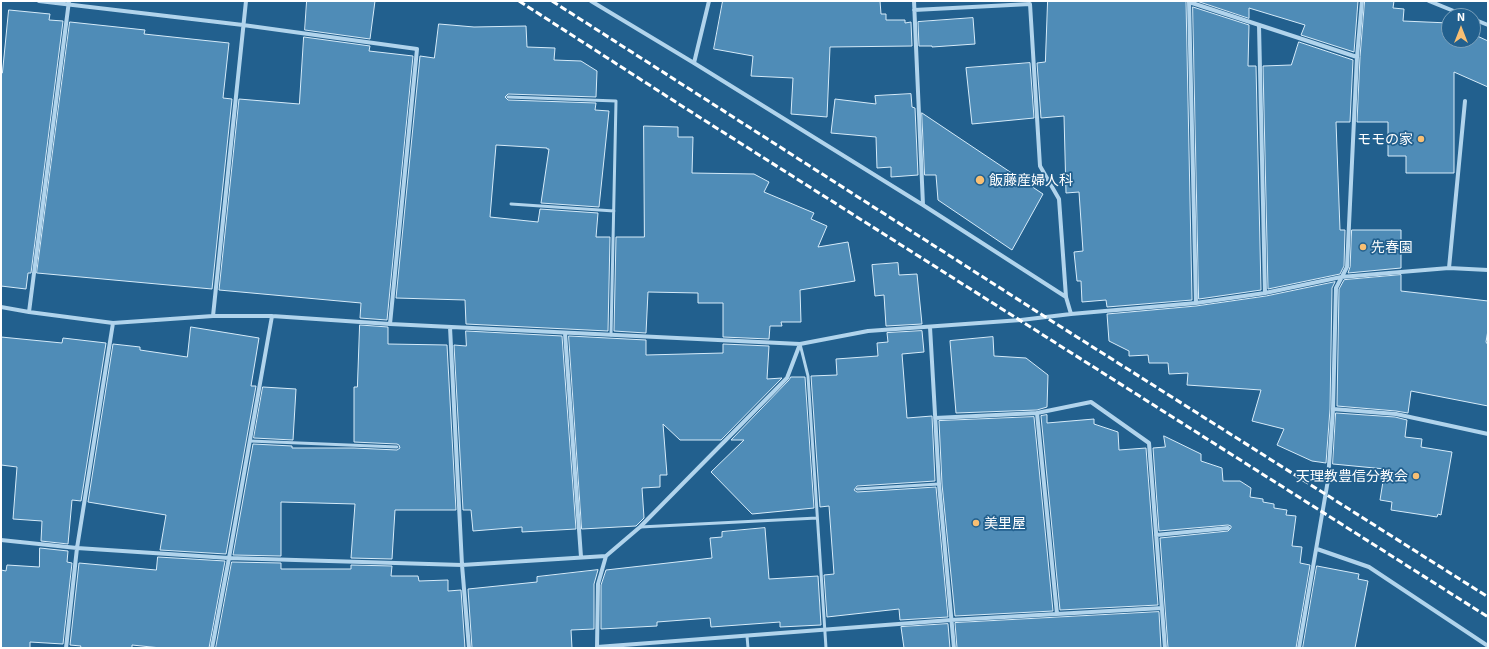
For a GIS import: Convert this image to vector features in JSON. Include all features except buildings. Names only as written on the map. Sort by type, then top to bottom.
[{"type":"street","points":[[38,1],[69,3],[243,25],[417,49],[390,324]]},
{"type":"street","points":[[213,316],[246,1]]},
{"type":"street","points":[[592,1],[923,205],[1066,297]]},
{"type":"street","points":[[599,6],[600,1]]},
{"type":"street","points":[[694,63],[709,1]]},
{"type":"street","points":[[914,1],[923,205]]},
{"type":"street","points":[[1196,303],[1189,1],[1357,58]]},
{"type":"street","points":[[1299,648],[1328,480],[1334,409],[1336,288],[1347,268],[1357,58],[1362,1]]},
{"type":"street","points":[[1430,1],[1447,8]]},
{"type":"street","points":[[914,10],[1030,2],[1040,166],[1059,199],[1066,297],[1071,314]]},
{"type":"street","points":[[29,312],[69,3]]},
{"type":"street","points":[[1259,25],[1265,293]]},
{"type":"street","points":[[1449,268],[1465,101]]},
{"type":"street","points":[[1,307],[113,323],[213,316],[272,316],[565,334],[800,344],[868,331],[1021,320],[1196,303],[1265,293],[1341,277],[1449,268],[1488,270]]},
{"type":"street","points":[[212,648],[272,316]]},
{"type":"street","points":[[66,648],[77,548],[113,323]]},
{"type":"street","points":[[450,326],[462,565],[469,648]]},
{"type":"street","points":[[930,327],[939,484],[954,648]]},
{"type":"street","points":[[565,334],[581,557]]},
{"type":"street","points":[[800,344],[787,378],[640,527],[606,556],[598,584],[597,647],[951,620],[1162,608]]},
{"type":"street","points":[[935,418],[1037,413],[1091,402],[1149,443],[1165,648]]},
{"type":"street","points":[[1334,409],[1396,414],[1488,434]]},
{"type":"street","points":[[1037,413],[1056,614]]},
{"type":"street","points":[[1156,534],[1228,528]]},
{"type":"street","points":[[1,540],[77,548],[229,558],[462,565],[606,556]]},
{"type":"street","points":[[1317,549],[1369,567],[1488,646]]},
{"type":"lane","points":[[508,97],[616,101],[611,335]]},
{"type":"lane","points":[[511,204],[614,211]]},
{"type":"lane","points":[[800,344],[808,376],[826,648]]},
{"type":"lane","points":[[250,441],[397,447]]},
{"type":"lane","points":[[857,489],[939,484]]},
{"type":"lane","points":[[640,527],[817,518]]},
{"type":"lane","points":[[747,636],[748,648]]},
{"type":"railway","points":[[519,1],[685,108],[1488,617]]},
{"type":"railway","points":[[552,1],[1047,318],[1488,597]]},
{"type":"place","name":"モモの家","points":[[1421,139]]},
{"type":"place","name":"飯藤産婦人科","points":[[980,180]]},
{"type":"place","name":"先春園","points":[[1363,247]]},
{"type":"place","name":"天理教豊信分教会","points":[[1416,476]]},
{"type":"place","name":"美里屋","points":[[976,523]]}]
